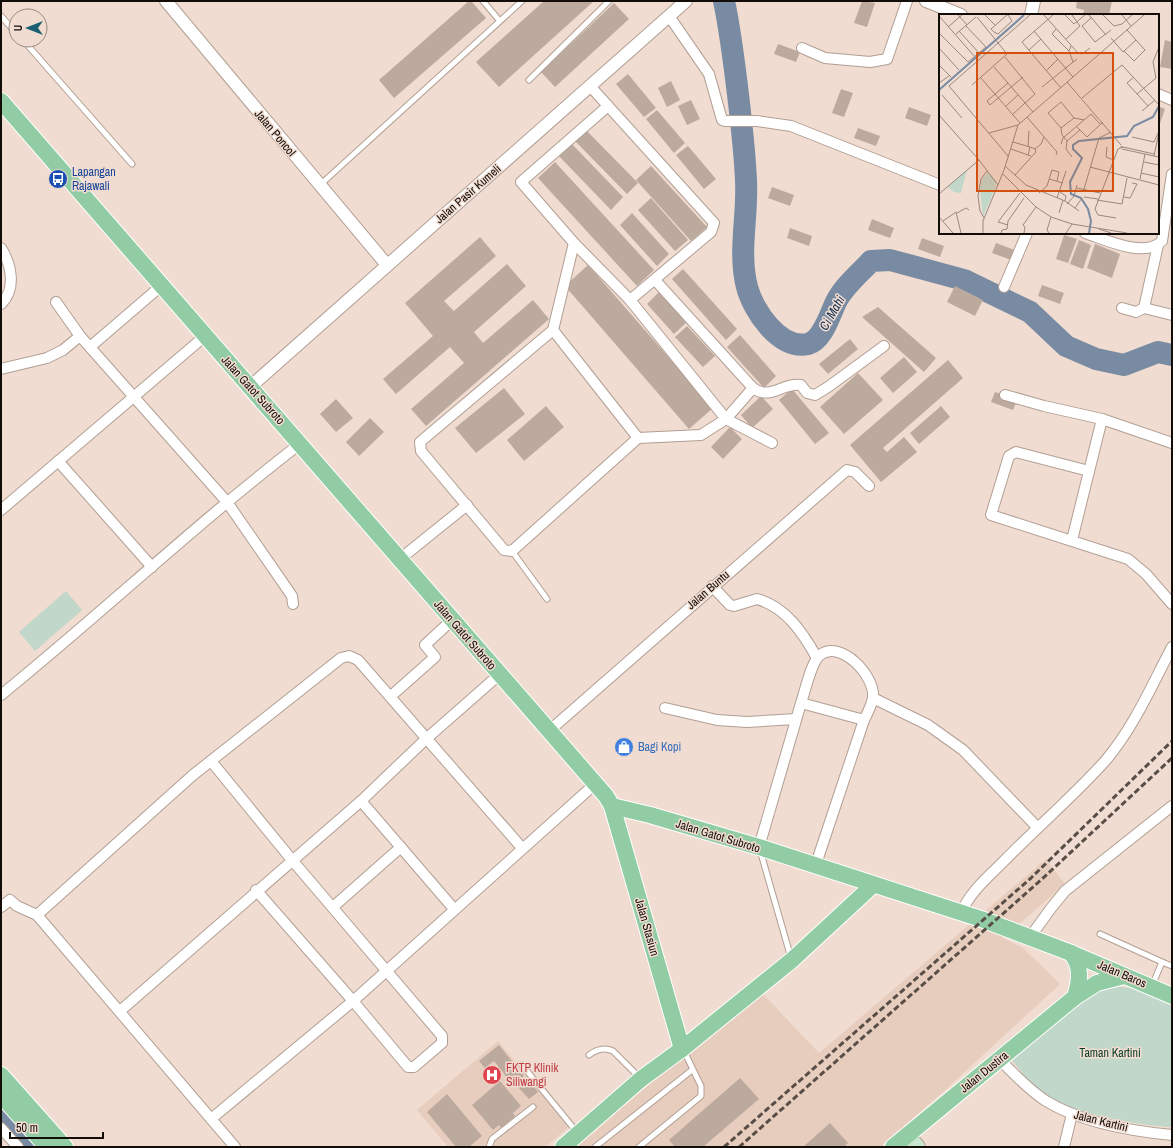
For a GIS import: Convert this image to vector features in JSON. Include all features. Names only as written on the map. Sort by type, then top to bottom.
[{"type":"main road","name":"Jalan Gatot Subroto","points":[[1,101],[161,286],[301,443],[452,620],[595,784],[612,806],[650,815],[759,847],[872,886],[961,913],[1071,952]]},
{"type":"main road","name":"Jalan Stasiun","points":[[612,806],[620,838],[682,1048]]},
{"type":"main road","points":[[620,838],[625,827],[632,819],[650,815]]},
{"type":"main road","points":[[563,1147],[641,1079],[792,960],[872,886]]},
{"type":"main road","points":[[1071,952],[1077,960],[1079,972],[1075,997]]},
{"type":"main road","name":"Jalan Baros","points":[[1071,952],[1172,996]]},
{"type":"main road","name":"Jalan Dustira","points":[[893,1147],[1075,997],[1097,983],[1124,976]]},
{"type":"main road","points":[[1,1075],[65,1147]]},
{"type":"main road","points":[[1,1095],[47,1147]]},
{"type":"main road","points":[[907,1134],[918,1147]]},
{"type":"street","name":"Jalan Poncol","points":[[166,1],[319,186],[387,265]]},
{"type":"street","name":"Jalan Pasir Kumeli","points":[[250,387],[669,16],[684,1]]},
{"type":"street","points":[[802,48],[826,58],[870,62],[887,59],[907,1]]},
{"type":"street","points":[[926,1],[958,14]]},
{"type":"street","points":[[1031,14],[1034,1]]},
{"type":"street","points":[[669,16],[709,74],[722,120],[763,121],[791,126],[939,184]]},
{"type":"street","points":[[590,86],[714,223],[711,232],[630,300]]},
{"type":"street","points":[[1159,94],[1172,100]]},
{"type":"street","points":[[608,106],[521,182],[574,243],[630,300],[726,419],[772,443]]},
{"type":"street","points":[[1144,308],[1158,245],[1162,241],[1172,174]]},
{"type":"street","points":[[1004,287],[1027,234]]},
{"type":"street","points":[[1088,234],[1128,247],[1144,248],[1158,245]]},
{"type":"street","points":[[574,243],[553,330],[420,442],[421,451],[504,550],[512,551],[638,438],[701,435],[726,419],[752,388]]},
{"type":"street","points":[[1,248],[10,264],[10,284],[6,299],[1,304]]},
{"type":"street","points":[[655,280],[757,392],[770,393],[795,384],[800,385],[807,393],[815,395],[884,346]]},
{"type":"street","points":[[90,347],[161,286]]},
{"type":"street","points":[[56,302],[80,336],[227,502],[292,596],[293,604]]},
{"type":"street","points":[[1122,308],[1136,312],[1144,308],[1172,316]]},
{"type":"street","points":[[553,330],[638,438]]},
{"type":"street","points":[[1,369],[47,358],[63,350],[80,336]]},
{"type":"street","points":[[1,510],[205,336]]},
{"type":"street","points":[[1005,395],[1044,406],[1102,419],[1172,443]]},
{"type":"street","points":[[1072,540],[1102,419]]},
{"type":"street","points":[[1,695],[70,638],[227,502],[301,443]]},
{"type":"street","points":[[1089,471],[1016,452],[1012,453],[1009,456],[991,515],[1128,559],[1146,574],[1172,604]]},
{"type":"street","points":[[58,461],[152,567]]},
{"type":"street","name":"Jalan Buntu","points":[[549,731],[712,586],[846,470],[855,472],[869,486]]},
{"type":"street","points":[[400,559],[467,505]]},
{"type":"street","points":[[712,586],[730,605],[734,606],[757,598],[777,608],[792,621],[817,658]]},
{"type":"street","points":[[391,696],[435,657],[425,645],[452,620]]},
{"type":"street","points":[[961,913],[970,894],[1037,827],[1076,792],[1116,747],[1125,734],[1172,647]]},
{"type":"street","points":[[759,847],[812,668],[817,658],[825,653],[836,652],[846,655],[867,675],[871,684],[873,698],[864,720],[815,867]]},
{"type":"street","points":[[37,915],[211,761],[341,658],[349,656],[358,660],[391,696],[426,739],[522,848]]},
{"type":"street","points":[[120,1011],[256,890],[361,801],[426,739],[500,674]]},
{"type":"street","points":[[873,698],[928,725],[963,750],[1037,827]]},
{"type":"street","points":[[801,703],[864,720]]},
{"type":"street","points":[[665,708],[717,720],[747,722],[796,719]]},
{"type":"street","points":[[211,761],[292,860],[388,970],[442,1036],[442,1043],[414,1067],[408,1067],[353,1000],[256,890]]},
{"type":"street","points":[[211,1119],[388,970],[454,909],[595,784]]},
{"type":"street","points":[[361,801],[454,909]]},
{"type":"street","points":[[1030,937],[1065,891],[1172,806]]},
{"type":"street","points":[[333,907],[401,847]]},
{"type":"street","points":[[1,907],[10,900],[17,906],[37,915],[235,1147]]},
{"type":"street","name":"Jalan Kartini","points":[[1000,1060],[1022,1082],[1045,1100],[1072,1114],[1110,1125],[1172,1135]]},
{"type":"street","points":[[1064,1147],[1072,1114]]},
{"type":"street","points":[[2,1131],[18,1147]]},
{"type":"lane","points":[[483,1],[499,20]]},
{"type":"lane","points":[[319,186],[499,20],[522,1]]},
{"type":"lane","points":[[529,80],[609,1]]},
{"type":"lane","points":[[1,16],[8,24]]},
{"type":"lane","points":[[29,48],[132,164]]},
{"type":"lane","points":[[512,551],[547,599]]},
{"type":"lane","points":[[759,847],[792,960]]},
{"type":"lane","points":[[1100,934],[1172,966]]},
{"type":"lane","points":[[1151,987],[1162,962]]},
{"type":"lane","points":[[589,1055],[596,1050],[607,1048],[613,1051],[641,1079]]},
{"type":"lane","points":[[639,1147],[701,1096],[701,1086],[682,1048]]},
{"type":"lane","points":[[522,1065],[578,1134]]},
{"type":"lane","points":[[595,1147],[692,1070]]},
{"type":"lane","points":[[489,1147],[492,1139],[532,1107]]},
{"type":"shaded area","points":[[1046,859],[1065,884],[1003,938],[1023,948],[1060,984],[943,1092],[880,1147],[575,1147],[671,1066],[763,994],[819,1053]]},
{"type":"shaded area","name":"FKTP Klinik Siliwangi","points":[[498,1041],[569,1127],[545,1147],[448,1147],[417,1110]]},
{"type":"green space","points":[[66,591],[82,610],[35,651],[19,632]]},
{"type":"green space","name":"Taman Kartini","points":[[1103,985],[1131,988],[1172,1003],[1172,1127],[1124,1121],[1069,1107],[1042,1093],[1011,1059],[1073,1002]]},
{"type":"building","points":[[469,1],[471,1],[486,18],[394,98],[379,80]]},
{"type":"building","points":[[544,1],[594,1],[499,87],[476,62]]},
{"type":"building","points":[[862,1],[875,3],[867,27],[854,23]]},
{"type":"building","points":[[1077,1],[1112,1],[1109,14],[1083,14],[1084,10],[1076,8]]},
{"type":"building","points":[[614,3],[629,19],[555,87],[541,72]]},
{"type":"building","points":[[1165,40],[1172,42],[1172,69],[1160,67]]},
{"type":"building","points":[[778,44],[800,52],[796,62],[774,54]]},
{"type":"building","points":[[628,74],[656,108],[644,117],[616,84]]},
{"type":"building","points":[[671,81],[680,100],[667,107],[658,88]]},
{"type":"building","points":[[841,89],[853,93],[844,117],[832,113]]},
{"type":"building","points":[[691,100],[700,119],[687,125],[678,106]]},
{"type":"building","points":[[1159,106],[1165,109],[1159,126]]},
{"type":"building","points":[[909,107],[931,115],[927,126],[905,118]]},
{"type":"building","points":[[657,110],[685,143],[674,153],[646,119]]},
{"type":"building","points":[[584,128],[638,183],[627,194],[573,139]]},
{"type":"building","points":[[858,128],[880,136],[876,146],[854,138]]},
{"type":"building","points":[[569,141],[623,197],[611,210],[557,154]]},
{"type":"building","points":[[688,146],[716,179],[704,189],[676,155]]},
{"type":"building","points":[[555,162],[654,270],[637,286],[538,178]]},
{"type":"building","points":[[651,166],[707,227],[691,241],[636,180]]},
{"type":"building","points":[[772,187],[794,195],[790,206],[768,198]]},
{"type":"building","points":[[651,198],[688,240],[675,251],[638,210]]},
{"type":"building","points":[[632,213],[669,254],[657,266],[620,225]]},
{"type":"building","points":[[872,219],[894,228],[890,238],[868,230]]},
{"type":"building","points":[[790,228],[812,236],[809,246],[787,238]]},
{"type":"building","points":[[1064,235],[1077,239],[1068,263],[1056,259]]},
{"type":"building","points":[[480,237],[496,256],[444,301],[454,311],[507,264],[526,286],[474,332],[483,343],[533,300],[549,319],[426,426],[411,409],[464,363],[450,347],[396,394],[383,379],[433,336],[405,303]]},
{"type":"building","points":[[922,238],[944,246],[940,257],[918,249]]},
{"type":"building","points":[[1079,240],[1091,245],[1083,269],[1070,264]]},
{"type":"building","points":[[996,243],[1017,251],[1014,261],[992,253]]},
{"type":"building","points":[[1095,244],[1120,254],[1112,278],[1087,268]]},
{"type":"building","points":[[588,265],[713,408],[689,429],[565,286]]},
{"type":"building","points":[[683,269],[737,329],[726,340],[672,279]]},
{"type":"building","points":[[1042,285],[1064,293],[1060,304],[1038,296]]},
{"type":"building","points":[[955,286],[983,300],[975,316],[947,302]]},
{"type":"building","points":[[659,292],[686,323],[674,334],[647,304]]},
{"type":"building","points":[[878,307],[936,358],[924,372],[862,317]]},
{"type":"building","points":[[687,326],[715,356],[703,367],[675,337]]},
{"type":"building","points":[[740,335],[776,376],[764,388],[727,347]]},
{"type":"building","points":[[850,339],[858,349],[828,374],[819,364]]},
{"type":"building","points":[[904,357],[917,372],[893,393],[880,378]]},
{"type":"building","points":[[948,360],[963,378],[883,448],[887,452],[904,437],[917,452],[881,482],[850,445]]},
{"type":"building","points":[[858,373],[883,400],[844,434],[820,407]]},
{"type":"building","points":[[504,388],[525,414],[476,453],[455,428]]},
{"type":"building","points":[[792,389],[829,433],[815,444],[779,400]]},
{"type":"building","points":[[995,392],[1017,400],[1013,410],[991,402]]},
{"type":"building","points":[[761,396],[773,409],[752,428],[741,415]]},
{"type":"building","points":[[336,399],[353,418],[336,432],[320,414]]},
{"type":"building","points":[[546,406],[564,427],[524,461],[507,440]]},
{"type":"building","points":[[941,406],[950,417],[919,444],[910,433]]},
{"type":"building","points":[[370,418],[384,432],[359,456],[346,442]]},
{"type":"building","points":[[730,427],[742,439],[723,459],[711,447]]},
{"type":"building","points":[[499,1045],[524,1076],[513,1085],[494,1061],[485,1068],[479,1061]]},
{"type":"building","points":[[527,1078],[538,1092],[529,1099],[517,1086]]},
{"type":"building","points":[[740,1078],[759,1099],[703,1147],[675,1147],[669,1140]]},
{"type":"building","points":[[500,1081],[521,1106],[513,1113],[515,1116],[501,1128],[499,1125],[493,1130],[472,1105]]},
{"type":"building","points":[[447,1094],[482,1136],[469,1147],[456,1147],[427,1112]]},
{"type":"building","points":[[830,1123],[848,1143],[844,1147],[803,1147]]},
{"type":"waterway","name":"Ci Mahi","points":[[724,1],[734,64],[745,162],[746,194],[743,247],[744,274],[750,296],[761,317],[778,335],[787,341],[797,344],[808,344],[813,342],[822,332],[839,296],[852,280],[871,261],[890,260],[964,280],[1030,312],[1066,346],[1096,359],[1124,365],[1158,352],[1172,355]]},
{"type":"waterway","points":[[1,1113],[32,1147]]},
{"type":"railway","points":[[724,1147],[1031,878],[1172,741]]},
{"type":"railway","points":[[739,1147],[1041,880],[1172,758]]},
{"type":"place","name":"Lapangan Rajawali","points":[[58,179]]},
{"type":"place","name":"Bagi Kopi","points":[[624,747]]},
{"type":"place","name":"FKTP Klinik Siliwangi","points":[[492,1075]]}]
